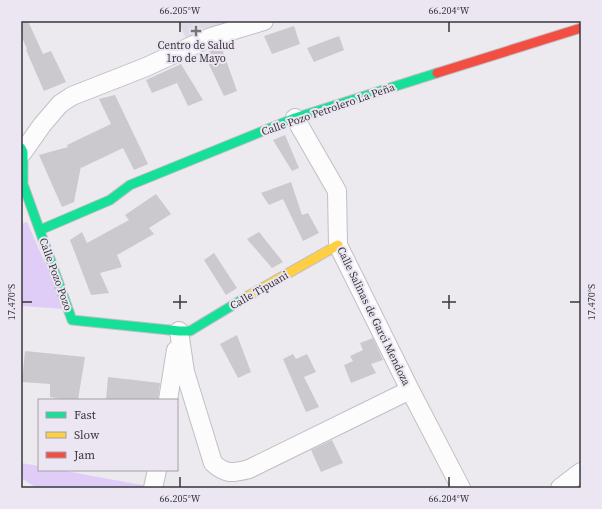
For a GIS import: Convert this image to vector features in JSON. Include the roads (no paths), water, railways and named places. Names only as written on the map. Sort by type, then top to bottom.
[{"type":"street","points":[[22,150],[60,104],[72,96],[146,67],[211,37],[264,21]]},
{"type":"street","name":"Calle Pozo Petrolero La Peña","points":[[40,230],[110,200],[130,185],[295,118],[581,28]]},
{"type":"street","name":"Calle Salinas de Garci Mendoza","points":[[295,118],[337,191],[338,245],[410,390],[461,488]]},
{"type":"street","name":"Calle Pozo Pozo","points":[[22,150],[24,184],[72,320],[179,331]]},
{"type":"street","points":[[21,203],[24,198],[24,184]]},
{"type":"street","name":"Calle Tipuani","points":[[179,331],[190,331],[202,325],[223,311],[338,245]]},
{"type":"street","points":[[179,331],[185,372],[213,463],[220,469],[232,473],[249,469],[410,390]]},
{"type":"street","points":[[168,399],[179,331]]},
{"type":"street","points":[[153,488],[157,471]]},
{"type":"street","points":[[560,488],[581,472]]},
{"type":"place","name":"Centro de Salud 1ro de Mayo","points":[[196,31]]}]
